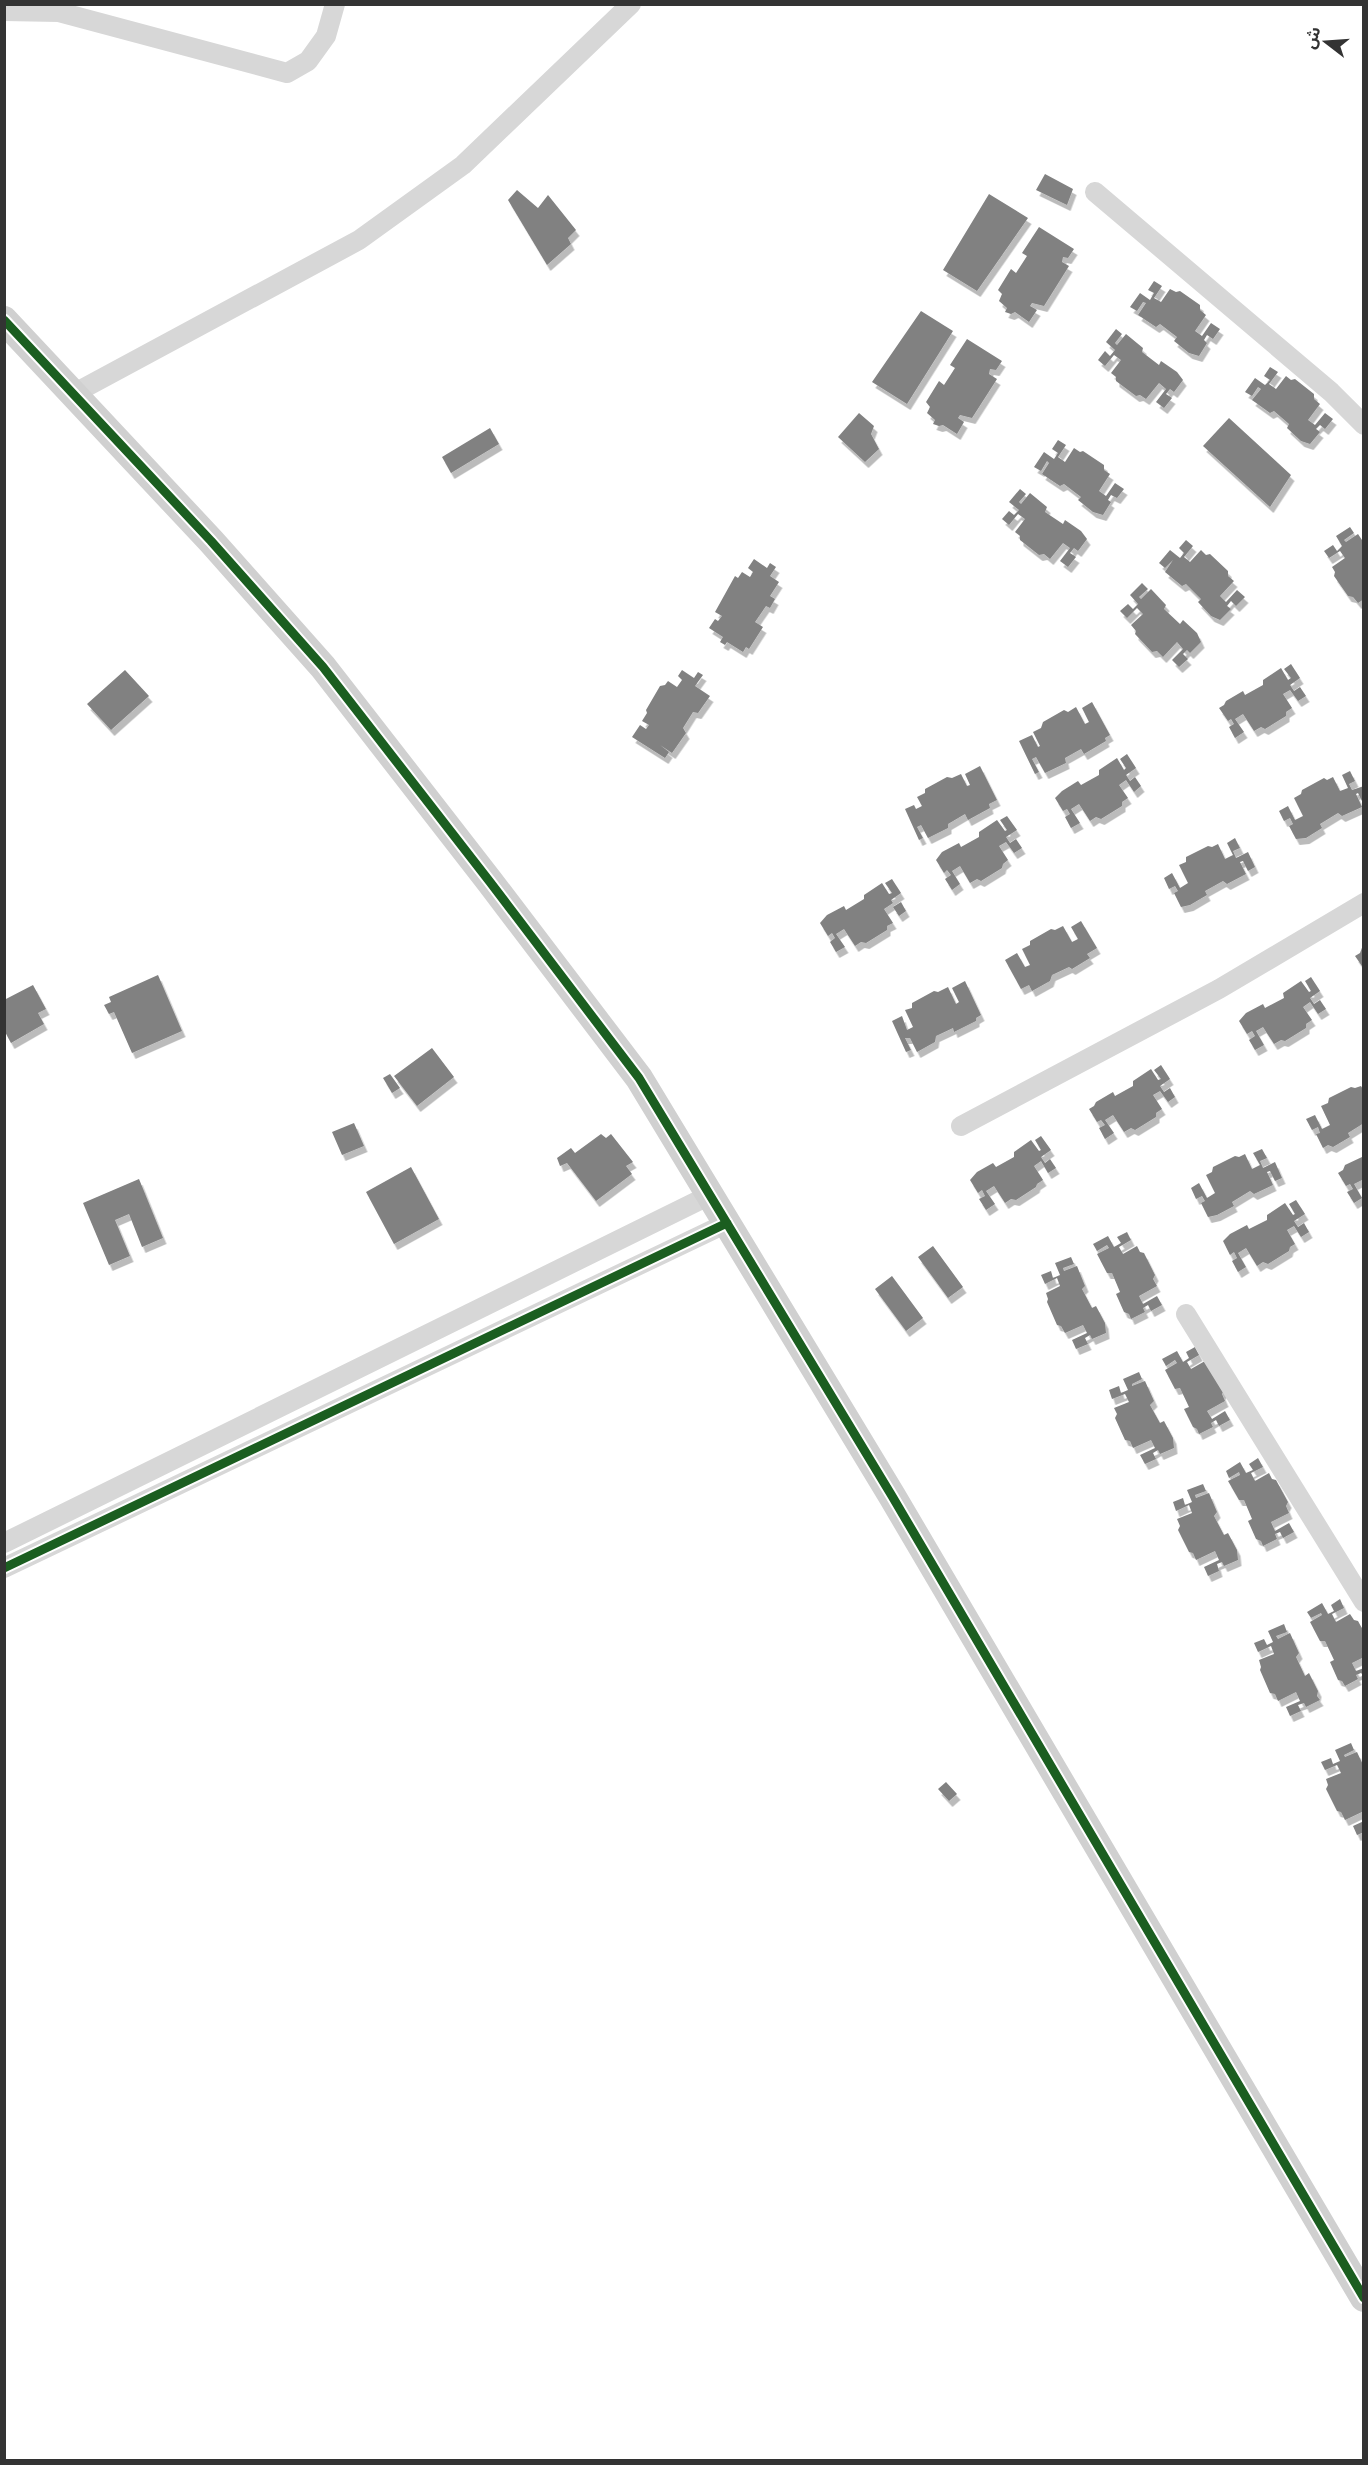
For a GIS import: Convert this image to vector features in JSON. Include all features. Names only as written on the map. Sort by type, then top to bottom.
[{"type":"street","points":[[4,11],[59,12],[287,73],[308,62],[326,36],[335,4]]},
{"type":"street","points":[[73,394],[359,240],[463,165],[631,4]]},
{"type":"street","points":[[1095,192],[1331,392],[1364,425]]},
{"type":"street","points":[[4,320],[212,541],[330,675],[639,1078],[898,1506],[1364,2298]]},
{"type":"street","points":[[961,1126],[1219,989],[1364,903]]},
{"type":"street","points":[[4,1543],[710,1195]]},
{"type":"street","points":[[4,1568],[728,1223]]},
{"type":"street","points":[[1186,1314],[1364,1602]]},
{"type":"building","points":[[1045,174],[1073,189],[1067,205],[1036,190]]},
{"type":"building","points":[[517,190],[538,208],[548,195],[576,230],[568,238],[571,244],[547,265],[508,200]]},
{"type":"building","points":[[989,194],[1028,218],[977,291],[943,270]]},
{"type":"building","points":[[1039,227],[1074,249],[1068,258],[1063,257],[1062,262],[1069,266],[1044,306],[1032,303],[1030,306],[1037,310],[1029,322],[1015,312],[1011,314],[1005,312],[1007,308],[999,301],[1002,294],[998,290],[1011,269],[1016,273],[1027,256],[1022,253]]},
{"type":"building","points":[[1154,281],[1162,286],[1154,298],[1161,302],[1170,289],[1180,291],[1200,305],[1200,310],[1206,315],[1195,331],[1202,336],[1211,323],[1220,329],[1213,339],[1207,335],[1204,340],[1207,343],[1199,356],[1189,353],[1174,341],[1177,337],[1160,324],[1156,327],[1138,315],[1146,303],[1143,302],[1137,311],[1130,307],[1140,293],[1150,300],[1154,293],[1148,290]]},
{"type":"building","points":[[921,311],[953,331],[907,404],[872,382]]},
{"type":"building","points":[[1116,329],[1122,334],[1115,343],[1117,345],[1126,334],[1143,348],[1142,352],[1159,365],[1161,361],[1177,372],[1183,380],[1174,392],[1170,389],[1166,394],[1172,398],[1164,408],[1156,402],[1166,389],[1159,383],[1146,399],[1140,395],[1136,396],[1116,381],[1116,377],[1111,373],[1121,360],[1114,355],[1105,366],[1098,360],[1105,351],[1110,356],[1115,350],[1106,342]]},
{"type":"building","points":[[967,339],[1002,361],[996,370],[990,369],[989,374],[997,379],[972,418],[960,415],[958,418],[964,422],[957,434],[943,425],[933,424],[935,420],[927,413],[930,407],[926,402],[939,381],[944,385],[955,368],[950,365]]},
{"type":"building","points":[[1270,367],[1278,372],[1269,384],[1276,389],[1286,376],[1291,380],[1295,379],[1314,394],[1314,399],[1320,404],[1308,420],[1315,425],[1325,413],[1333,419],[1325,429],[1320,425],[1316,429],[1320,432],[1310,444],[1301,441],[1287,428],[1289,424],[1274,411],[1270,413],[1252,400],[1261,389],[1258,387],[1252,396],[1245,392],[1255,378],[1265,385],[1270,380],[1264,376]]},
{"type":"building","points":[[859,413],[874,426],[871,434],[879,449],[865,462],[838,437]]},
{"type":"building","points":[[1229,418],[1291,475],[1270,507],[1203,446]]},
{"type":"building","points":[[490,428],[499,444],[451,473],[442,457]]},
{"type":"building","points":[[1058,440],[1066,445],[1058,457],[1065,462],[1074,448],[1080,452],[1083,451],[1104,465],[1104,470],[1110,474],[1099,491],[1106,496],[1115,483],[1124,489],[1117,498],[1111,495],[1108,500],[1111,502],[1103,515],[1093,512],[1078,500],[1081,497],[1064,484],[1060,486],[1042,474],[1049,463],[1047,461],[1041,471],[1034,467],[1044,452],[1054,459],[1058,453],[1052,449]]},
{"type":"building","points":[[1020,489],[1026,494],[1019,502],[1021,504],[1030,493],[1047,507],[1045,512],[1063,524],[1065,520],[1081,531],[1087,539],[1078,551],[1074,548],[1070,553],[1076,557],[1068,567],[1060,561],[1070,548],[1063,543],[1050,559],[1044,554],[1039,555],[1020,540],[1020,536],[1015,532],[1025,519],[1018,514],[1009,525],[1002,519],[1009,511],[1014,515],[1019,510],[1009,502]]},
{"type":"building","points":[[1350,527],[1354,533],[1344,540],[1346,542],[1358,534],[1364,543],[1364,599],[1358,603],[1353,597],[1348,596],[1334,576],[1335,572],[1332,567],[1345,558],[1340,551],[1329,558],[1324,551],[1333,545],[1337,551],[1342,546],[1336,536]]},
{"type":"building","points":[[1186,540],[1193,546],[1184,557],[1190,562],[1201,550],[1206,555],[1210,554],[1228,571],[1228,576],[1234,581],[1220,596],[1226,602],[1237,590],[1245,597],[1236,606],[1231,601],[1227,606],[1231,609],[1220,620],[1211,616],[1198,602],[1201,599],[1186,584],[1182,586],[1165,572],[1173,560],[1165,568],[1159,563],[1170,550],[1180,558],[1184,553],[1179,548]]},
{"type":"building","points":[[754,559],[767,568],[770,563],[776,567],[770,576],[779,582],[770,596],[775,599],[770,608],[766,606],[755,622],[763,627],[749,649],[746,647],[743,652],[727,642],[725,645],[720,642],[723,637],[709,628],[715,619],[718,621],[722,616],[715,612],[735,576],[738,578],[742,572],[750,577],[753,572],[748,568]]},
{"type":"building","points":[[1142,583],[1148,589],[1139,597],[1141,599],[1151,589],[1166,605],[1164,609],[1180,624],[1183,620],[1197,633],[1201,642],[1190,653],[1187,650],[1183,654],[1188,659],[1179,667],[1172,660],[1183,649],[1177,642],[1163,657],[1157,651],[1152,652],[1135,634],[1136,631],[1131,625],[1143,614],[1137,608],[1127,618],[1120,611],[1128,604],[1133,609],[1138,604],[1130,595]]},
{"type":"building","points":[[1291,664],[1300,678],[1290,685],[1294,691],[1300,687],[1306,696],[1298,701],[1290,690],[1283,694],[1292,708],[1286,712],[1286,716],[1265,729],[1261,727],[1254,731],[1243,714],[1235,719],[1244,732],[1235,738],[1229,727],[1234,724],[1231,719],[1228,721],[1219,708],[1243,691],[1245,695],[1263,685],[1263,680],[1281,668],[1288,680],[1291,678],[1284,669]]},
{"type":"building","points":[[125,670],[149,696],[111,730],[87,704]]},
{"type":"building","points":[[682,670],[694,678],[698,672],[703,675],[695,686],[710,696],[698,713],[693,712],[683,728],[686,733],[672,753],[660,745],[669,752],[665,758],[632,737],[640,725],[646,729],[649,725],[642,721],[660,686],[665,685],[668,681],[677,687],[682,680],[678,676]]},
{"type":"building","points":[[1092,702],[1110,735],[1105,738],[1106,741],[1084,754],[1081,749],[1065,758],[1066,763],[1045,773],[1036,757],[1032,759],[1039,772],[1035,774],[1019,741],[1032,735],[1038,747],[1040,746],[1033,732],[1041,728],[1043,722],[1064,710],[1068,712],[1076,707],[1085,724],[1089,722],[1082,708]]},
{"type":"building","points":[[1127,754],[1136,768],[1126,775],[1130,781],[1135,777],[1141,786],[1134,792],[1126,780],[1119,785],[1128,798],[1122,802],[1122,806],[1101,819],[1096,817],[1090,821],[1079,804],[1071,809],[1080,823],[1071,828],[1065,817],[1070,814],[1067,809],[1063,811],[1055,798],[1078,781],[1081,785],[1099,775],[1099,770],[1117,758],[1124,770],[1126,768],[1120,759]]},
{"type":"building","points":[[980,766],[997,800],[989,804],[990,808],[968,820],[965,814],[948,824],[948,828],[928,838],[921,825],[917,827],[923,838],[919,840],[905,809],[914,805],[916,809],[922,806],[917,797],[925,793],[925,789],[947,777],[952,778],[961,774],[967,786],[970,785],[965,774]]},
{"type":"building","points":[[1350,771],[1355,781],[1349,784],[1352,790],[1364,786],[1364,805],[1358,793],[1356,794],[1362,807],[1342,816],[1338,813],[1320,824],[1322,828],[1306,838],[1296,839],[1289,826],[1293,824],[1290,818],[1284,821],[1279,811],[1288,806],[1295,820],[1303,816],[1294,798],[1301,794],[1302,790],[1324,778],[1327,780],[1333,777],[1340,791],[1348,788],[1342,775]]},
{"type":"building","points":[[1007,816],[1017,830],[1006,837],[1010,843],[1016,839],[1022,848],[1014,853],[1006,842],[999,846],[1008,860],[1002,868],[981,881],[977,879],[970,883],[960,866],[952,871],[960,884],[952,890],[945,879],[951,875],[947,870],[944,873],[936,860],[942,852],[959,843],[961,847],[979,837],[979,832],[997,820],[1005,831],[1007,830],[1000,820]]},
{"type":"building","points":[[1235,838],[1240,848],[1233,851],[1236,858],[1248,852],[1255,867],[1248,871],[1243,861],[1240,862],[1246,874],[1227,884],[1223,881],[1205,891],[1207,895],[1190,905],[1181,907],[1174,893],[1178,891],[1175,886],[1169,889],[1164,878],[1172,873],[1180,888],[1188,883],[1179,865],[1186,862],[1186,857],[1208,846],[1218,844],[1225,859],[1233,855],[1227,843]]},
{"type":"building","points":[[892,879],[901,893],[884,909],[893,923],[887,926],[887,930],[866,943],[861,942],[855,946],[844,929],[836,934],[845,947],[836,952],[830,942],[835,938],[832,933],[828,936],[820,923],[827,915],[844,906],[846,910],[864,899],[864,895],[882,883],[889,894],[892,893],[885,883]]},
{"type":"building","points":[[901,902],[906,911],[899,916],[893,907]]},
{"type":"building","points":[[1081,921],[1097,948],[1087,954],[1090,958],[1072,969],[1069,967],[1052,975],[1050,981],[1032,991],[1029,985],[1021,989],[1005,960],[1017,953],[1025,967],[1030,965],[1022,949],[1030,945],[1030,941],[1051,929],[1055,930],[1063,926],[1072,942],[1078,939],[1071,927]]},
{"type":"building","points":[[1363,945],[1364,969],[1355,956],[1360,953]]},
{"type":"building","points":[[158,975],[182,1031],[132,1053],[114,1012],[109,1014],[104,1005],[111,1002],[109,997]]},
{"type":"building","points":[[1311,977],[1320,991],[1310,998],[1314,1004],[1320,1000],[1326,1009],[1318,1014],[1310,1002],[1303,1007],[1312,1020],[1306,1024],[1306,1028],[1285,1041],[1281,1040],[1274,1044],[1263,1027],[1256,1031],[1264,1045],[1255,1050],[1249,1040],[1255,1036],[1252,1031],[1247,1034],[1239,1021],[1246,1013],[1263,1004],[1265,1008],[1284,998],[1283,993],[1301,981],[1309,992],[1311,991],[1305,981]]},
{"type":"building","points":[[965,981],[981,1015],[976,1018],[976,1021],[954,1032],[953,1028],[936,1036],[935,1042],[917,1052],[910,1038],[905,1038],[911,1050],[906,1052],[892,1021],[902,1016],[907,1030],[913,1027],[905,1010],[912,1008],[912,1003],[934,991],[938,992],[948,987],[956,1004],[959,1002],[952,988]]},
{"type":"building","points":[[33,985],[46,1009],[38,1013],[44,1024],[11,1043],[4,1030],[4,1000]]},
{"type":"building","points":[[432,1048],[454,1077],[417,1106],[394,1076]]},
{"type":"building","points":[[1161,1065],[1170,1079],[1160,1086],[1164,1092],[1170,1088],[1175,1097],[1168,1102],[1160,1091],[1153,1095],[1162,1109],[1156,1113],[1156,1117],[1135,1130],[1131,1128],[1124,1132],[1113,1115],[1105,1120],[1114,1133],[1105,1139],[1099,1128],[1105,1125],[1101,1120],[1097,1122],[1089,1109],[1113,1092],[1115,1096],[1133,1086],[1133,1081],[1151,1069],[1158,1080],[1161,1079],[1154,1070]]},
{"type":"building","points":[[390,1074],[400,1088],[392,1093],[383,1078]]},
{"type":"building","points":[[1361,1086],[1364,1091],[1364,1123],[1348,1133],[1350,1137],[1333,1147],[1328,1145],[1323,1148],[1316,1134],[1320,1133],[1318,1127],[1312,1130],[1306,1119],[1315,1115],[1322,1129],[1330,1125],[1321,1106],[1328,1103],[1329,1098],[1351,1087]]},
{"type":"building","points":[[354,1123],[364,1146],[342,1155],[332,1132]]},
{"type":"building","points":[[601,1134],[606,1138],[611,1134],[633,1162],[626,1166],[632,1174],[596,1201],[567,1163],[560,1166],[557,1158],[571,1148],[575,1153]]},
{"type":"building","points":[[1041,1136],[1051,1150],[1041,1157],[1045,1163],[1050,1159],[1056,1168],[1048,1173],[1041,1161],[1034,1166],[1043,1180],[1016,1200],[1011,1199],[1005,1203],[994,1186],[986,1191],[995,1204],[986,1210],[979,1199],[985,1196],[982,1190],[978,1193],[970,1180],[977,1172],[993,1163],[996,1167],[1014,1157],[1014,1152],[1031,1140],[1039,1151],[1041,1150],[1035,1140]]},
{"type":"building","points":[[1262,1149],[1267,1158],[1260,1161],[1263,1168],[1275,1162],[1282,1178],[1275,1181],[1270,1171],[1267,1172],[1273,1185],[1254,1194],[1250,1191],[1232,1202],[1234,1206],[1208,1217],[1201,1203],[1205,1201],[1202,1196],[1196,1199],[1191,1188],[1199,1183],[1207,1198],[1215,1193],[1206,1175],[1212,1172],[1213,1167],[1235,1156],[1245,1154],[1252,1169],[1260,1165],[1253,1153]]},
{"type":"building","points":[[1362,1157],[1364,1179],[1354,1184],[1362,1198],[1354,1203],[1347,1192],[1353,1189],[1350,1184],[1346,1186],[1338,1173],[1345,1165]]},
{"type":"building","points":[[411,1167],[439,1219],[394,1244],[366,1192]]},
{"type":"building","points":[[139,1179],[163,1238],[142,1247],[129,1214],[115,1220],[130,1256],[109,1265],[83,1203]]},
{"type":"building","points":[[1296,1200],[1305,1214],[1294,1221],[1298,1227],[1304,1223],[1309,1232],[1301,1237],[1294,1226],[1287,1230],[1295,1244],[1290,1247],[1289,1251],[1268,1264],[1263,1262],[1257,1266],[1246,1248],[1238,1253],[1246,1267],[1238,1272],[1232,1261],[1237,1258],[1234,1252],[1230,1255],[1223,1241],[1230,1234],[1247,1225],[1249,1229],[1267,1220],[1267,1215],[1285,1203],[1293,1215],[1295,1214],[1289,1204]]},
{"type":"building","points":[[1127,1232],[1131,1240],[1119,1247],[1123,1254],[1137,1246],[1140,1252],[1144,1253],[1155,1275],[1153,1279],[1157,1286],[1139,1296],[1143,1304],[1157,1296],[1162,1305],[1151,1311],[1148,1305],[1143,1308],[1145,1312],[1131,1319],[1129,1314],[1124,1312],[1116,1294],[1120,1292],[1112,1273],[1107,1273],[1097,1254],[1109,1248],[1107,1245],[1097,1251],[1093,1244],[1108,1236],[1114,1247],[1121,1243],[1117,1237]]},
{"type":"building","points":[[933,1246],[963,1287],[948,1298],[918,1257]]},
{"type":"building","points":[[1071,1257],[1074,1264],[1063,1268],[1064,1271],[1077,1266],[1085,1286],[1082,1289],[1092,1308],[1096,1306],[1105,1323],[1106,1333],[1092,1339],[1090,1335],[1085,1338],[1088,1344],[1076,1349],[1072,1340],[1087,1333],[1083,1325],[1065,1333],[1061,1326],[1057,1325],[1047,1302],[1046,1293],[1060,1286],[1057,1278],[1045,1284],[1041,1275],[1051,1271],[1053,1278],[1060,1275],[1055,1263]]},
{"type":"building","points":[[892,1276],[923,1318],[906,1331],[875,1289]]},
{"type":"building","points":[[1195,1347],[1199,1355],[1187,1362],[1191,1369],[1205,1361],[1224,1390],[1222,1394],[1225,1401],[1207,1411],[1212,1419],[1225,1411],[1230,1420],[1219,1426],[1216,1420],[1211,1423],[1213,1427],[1199,1434],[1184,1409],[1189,1407],[1180,1388],[1175,1389],[1165,1370],[1177,1363],[1175,1360],[1166,1366],[1162,1359],[1177,1351],[1183,1362],[1189,1358],[1186,1352]]},
{"type":"building","points":[[1139,1372],[1142,1379],[1132,1386],[1145,1381],[1154,1401],[1150,1405],[1160,1423],[1164,1421],[1173,1438],[1174,1448],[1160,1454],[1158,1450],[1153,1453],[1156,1459],[1145,1464],[1140,1455],[1155,1448],[1151,1440],[1133,1448],[1130,1441],[1125,1440],[1115,1418],[1117,1414],[1114,1408],[1129,1402],[1125,1394],[1112,1399],[1109,1390],[1119,1386],[1121,1393],[1128,1390],[1123,1379]]},
{"type":"building","points":[[1258,1458],[1263,1467],[1251,1473],[1255,1481],[1269,1473],[1272,1479],[1276,1480],[1288,1502],[1286,1506],[1289,1513],[1271,1522],[1275,1531],[1289,1523],[1294,1532],[1283,1538],[1280,1532],[1275,1534],[1277,1539],[1263,1546],[1261,1541],[1256,1539],[1248,1521],[1252,1519],[1244,1500],[1239,1500],[1228,1481],[1240,1475],[1239,1472],[1229,1478],[1226,1471],[1240,1462],[1246,1473],[1253,1470],[1249,1464]]},
{"type":"building","points":[[1203,1484],[1206,1491],[1195,1495],[1196,1498],[1209,1493],[1217,1512],[1214,1516],[1224,1535],[1228,1533],[1237,1550],[1238,1560],[1224,1566],[1222,1562],[1217,1564],[1219,1571],[1208,1576],[1204,1567],[1219,1560],[1215,1551],[1196,1560],[1193,1553],[1189,1552],[1178,1530],[1180,1526],[1177,1519],[1192,1513],[1189,1505],[1176,1511],[1173,1502],[1183,1498],[1185,1505],[1192,1502],[1187,1490]]},
{"type":"building","points":[[1340,1599],[1344,1608],[1332,1614],[1336,1622],[1350,1614],[1354,1620],[1358,1621],[1364,1632],[1364,1657],[1352,1663],[1356,1671],[1364,1668],[1364,1676],[1361,1673],[1356,1675],[1358,1679],[1345,1686],[1342,1681],[1338,1680],[1330,1662],[1334,1660],[1325,1641],[1320,1641],[1310,1622],[1322,1615],[1321,1613],[1311,1618],[1307,1612],[1322,1603],[1328,1614],[1334,1611],[1331,1605]]},
{"type":"building","points":[[1284,1624],[1287,1632],[1276,1636],[1278,1639],[1290,1633],[1299,1653],[1296,1657],[1305,1676],[1309,1673],[1320,1700],[1306,1707],[1304,1703],[1298,1705],[1301,1711],[1290,1716],[1286,1707],[1300,1701],[1296,1692],[1278,1701],[1275,1694],[1270,1693],[1260,1670],[1259,1660],[1274,1654],[1271,1646],[1258,1652],[1254,1643],[1264,1639],[1267,1645],[1273,1642],[1268,1631]]},
{"type":"building","points":[[1351,1743],[1354,1750],[1344,1755],[1345,1757],[1357,1752],[1364,1767],[1364,1811],[1345,1820],[1341,1812],[1337,1811],[1326,1789],[1328,1785],[1326,1779],[1341,1773],[1337,1765],[1325,1770],[1321,1762],[1331,1758],[1333,1764],[1340,1761],[1335,1750]]},
{"type":"building","points":[[946,1782],[957,1794],[949,1801],[938,1789]]},
{"type":"building","points":[[1364,1821],[1364,1832],[1357,1835],[1353,1826]]},
{"type":"cycle path","points":[[4,320],[211,541],[323,667],[639,1078],[892,1496],[1364,2298]]},
{"type":"cycle path","points":[[4,1568],[727,1223]]}]
